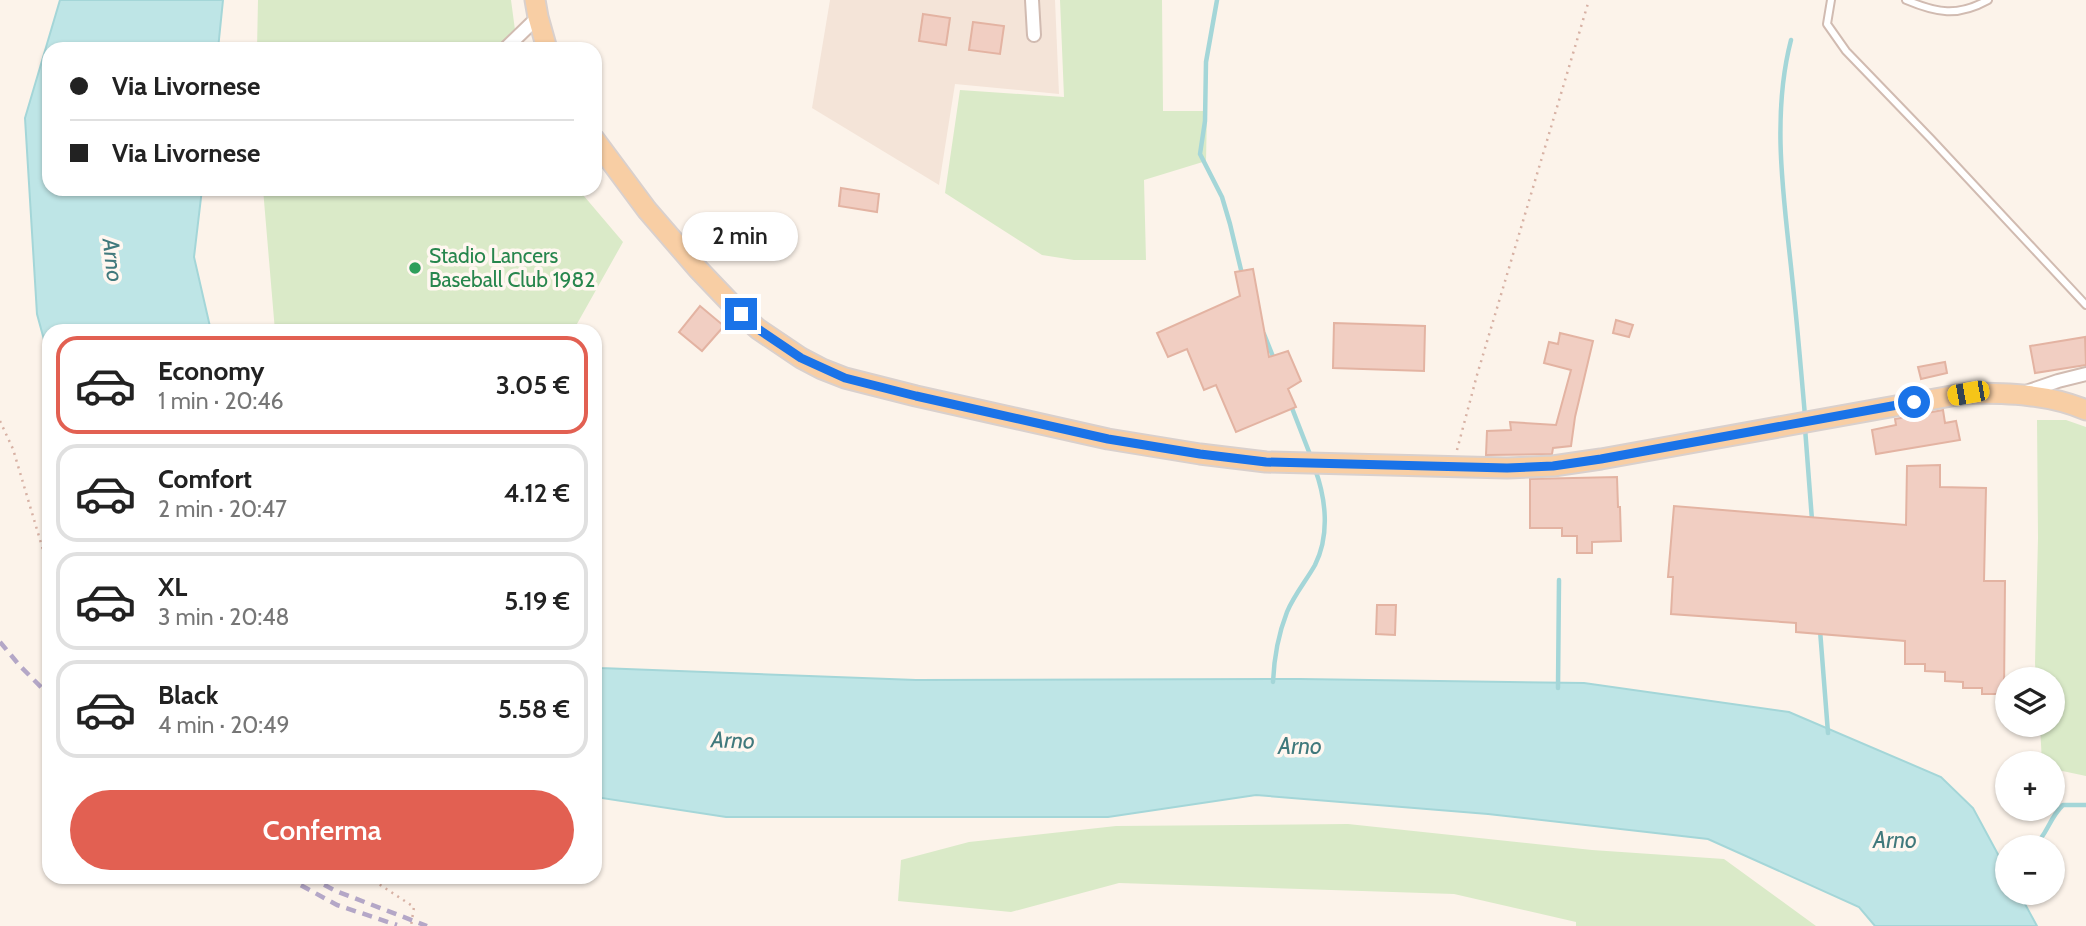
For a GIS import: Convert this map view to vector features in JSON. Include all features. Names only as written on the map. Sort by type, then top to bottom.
[{"type":"main road","points":[[537,8],[545,42]]},
{"type":"main road","points":[[602,150],[647,210],[698,269],[741,314],[780,346],[822,369],[874,386],[1108,439],[1266,462],[1507,468],[1553,466],[1601,459],[1968,393],[2022,393],[2086,410]]},
{"type":"street","points":[[1032,0],[1034,35]]},
{"type":"street","points":[[511,42],[537,8]]},
{"type":"street","points":[[2022,393],[2086,374]]},
{"type":"lane","points":[[1831,0],[1828,24],[1846,51],[2086,305]]},
{"type":"lane","points":[[1906,0],[1931,11],[1970,10],[1988,0]]},
{"type":"path","points":[[1453,466],[1477,375],[1589,0]]},
{"type":"path","points":[[0,421],[13,449],[42,546]]},
{"type":"path","points":[[379,884],[414,907],[411,926]]},
{"type":"shaded area","points":[[830,0],[1055,0],[1059,94],[955,84],[939,185],[812,108]]},
{"type":"green space","points":[[258,0],[511,0],[519,42],[257,42]]},
{"type":"green space","points":[[1060,0],[1162,0],[1163,111],[1207,111],[1206,161],[1144,180],[1146,260],[1074,260],[1042,255],[945,193],[960,90],[1064,97]]},
{"type":"green space","name":"Stadio Lancers Baseball Club 1982","points":[[264,196],[584,196],[623,242],[577,324],[274,324]]},
{"type":"green space","points":[[2037,420],[2066,420],[2086,427],[2086,776],[2065,772],[2065,751],[2041,751],[2041,737],[2065,737],[2065,667],[2035,667]]},
{"type":"green space","points":[[1348,824],[1592,850],[1724,859],[1816,926],[1576,926],[1576,922],[1454,894],[1119,883],[1011,912],[898,901],[901,860],[969,842],[1116,826]]},
{"type":"water","name":"Arno","points":[[60,0],[223,0],[219,42],[48,42]]},
{"type":"water","name":"Arno","points":[[42,61],[42,196],[201,196],[194,257],[209,324],[42,324],[42,332],[37,314],[25,118]]},
{"type":"water","name":"Arno","points":[[602,668],[916,680],[1300,679],[1584,683],[1789,712],[1941,777],[1973,808],[1995,849],[1995,905],[2026,905],[2037,926],[1875,926],[1859,907],[1708,839],[1488,814],[1256,795],[1108,817],[726,817],[602,798]]},
{"type":"building","points":[[923,14],[950,18],[946,45],[919,41]]},
{"type":"building","points":[[973,22],[1004,26],[1000,54],[969,50]]},
{"type":"building","points":[[841,188],[879,194],[877,212],[839,206]]},
{"type":"building","points":[[1253,269],[1269,357],[1288,351],[1301,381],[1288,389],[1296,407],[1236,432],[1216,385],[1204,390],[1187,349],[1168,357],[1157,333],[1240,296],[1235,272]]},
{"type":"building","points":[[700,306],[724,326],[702,351],[679,332]]},
{"type":"building","points":[[1616,320],[1633,325],[1629,337],[1613,333]]},
{"type":"building","points":[[1334,323],[1425,326],[1424,371],[1333,368]]},
{"type":"building","points":[[1560,333],[1593,341],[1571,446],[1553,448],[1552,454],[1486,455],[1487,431],[1511,430],[1510,422],[1556,425],[1571,370],[1544,363],[1549,342],[1558,344]]},
{"type":"building","points":[[2085,337],[2086,365],[2035,373],[2030,346]]},
{"type":"building","points":[[1945,362],[1947,373],[1921,379],[1918,367]]},
{"type":"building","points":[[1943,410],[1945,423],[1956,421],[1960,440],[1876,454],[1872,430],[1896,425],[1895,419]]},
{"type":"building","points":[[1940,465],[1940,487],[1986,488],[1984,581],[2005,581],[2004,667],[1995,667],[1995,694],[1982,694],[1982,688],[1963,688],[1963,682],[1945,681],[1945,672],[1925,671],[1925,664],[1905,664],[1905,641],[1796,632],[1796,623],[1671,614],[1673,577],[1668,577],[1674,506],[1906,525],[1907,466]]},
{"type":"building","points":[[1617,477],[1621,541],[1592,542],[1592,553],[1577,553],[1577,536],[1562,536],[1562,528],[1530,528],[1530,479]]},
{"type":"building","points":[[1377,605],[1396,605],[1395,635],[1376,634]]},
{"type":"waterway","points":[[1217,0],[1206,62],[1205,121],[1200,154],[1222,197],[1242,274]]},
{"type":"waterway","points":[[1791,40],[1782,99],[1781,158],[1805,416]]},
{"type":"waterway","points":[[1264,334],[1274,359]]},
{"type":"waterway","points":[[1290,403],[1311,457]]},
{"type":"waterway","points":[[1805,428],[1812,520]]},
{"type":"waterway","points":[[1273,682],[1277,647],[1287,612],[1315,565],[1323,542],[1324,505],[1315,469]]},
{"type":"waterway","points":[[1558,688],[1559,580]]},
{"type":"waterway","points":[[1820,630],[1828,733]]},
{"type":"waterway","points":[[2044,835],[2063,805],[2086,805]]},
{"type":"railway","points":[[0,642],[42,688]]},
{"type":"railway","points":[[299,884],[337,905],[397,925]]},
{"type":"railway","points":[[322,884],[427,926]]},
{"type":"place","name":"Stadio Lancers Baseball Club 1982","points":[[415,268]]},
{"type":"route","points":[[741,314],[780,346],[845,378],[1108,439],[1266,462],[1507,468],[1553,466],[1914,402]]}]
